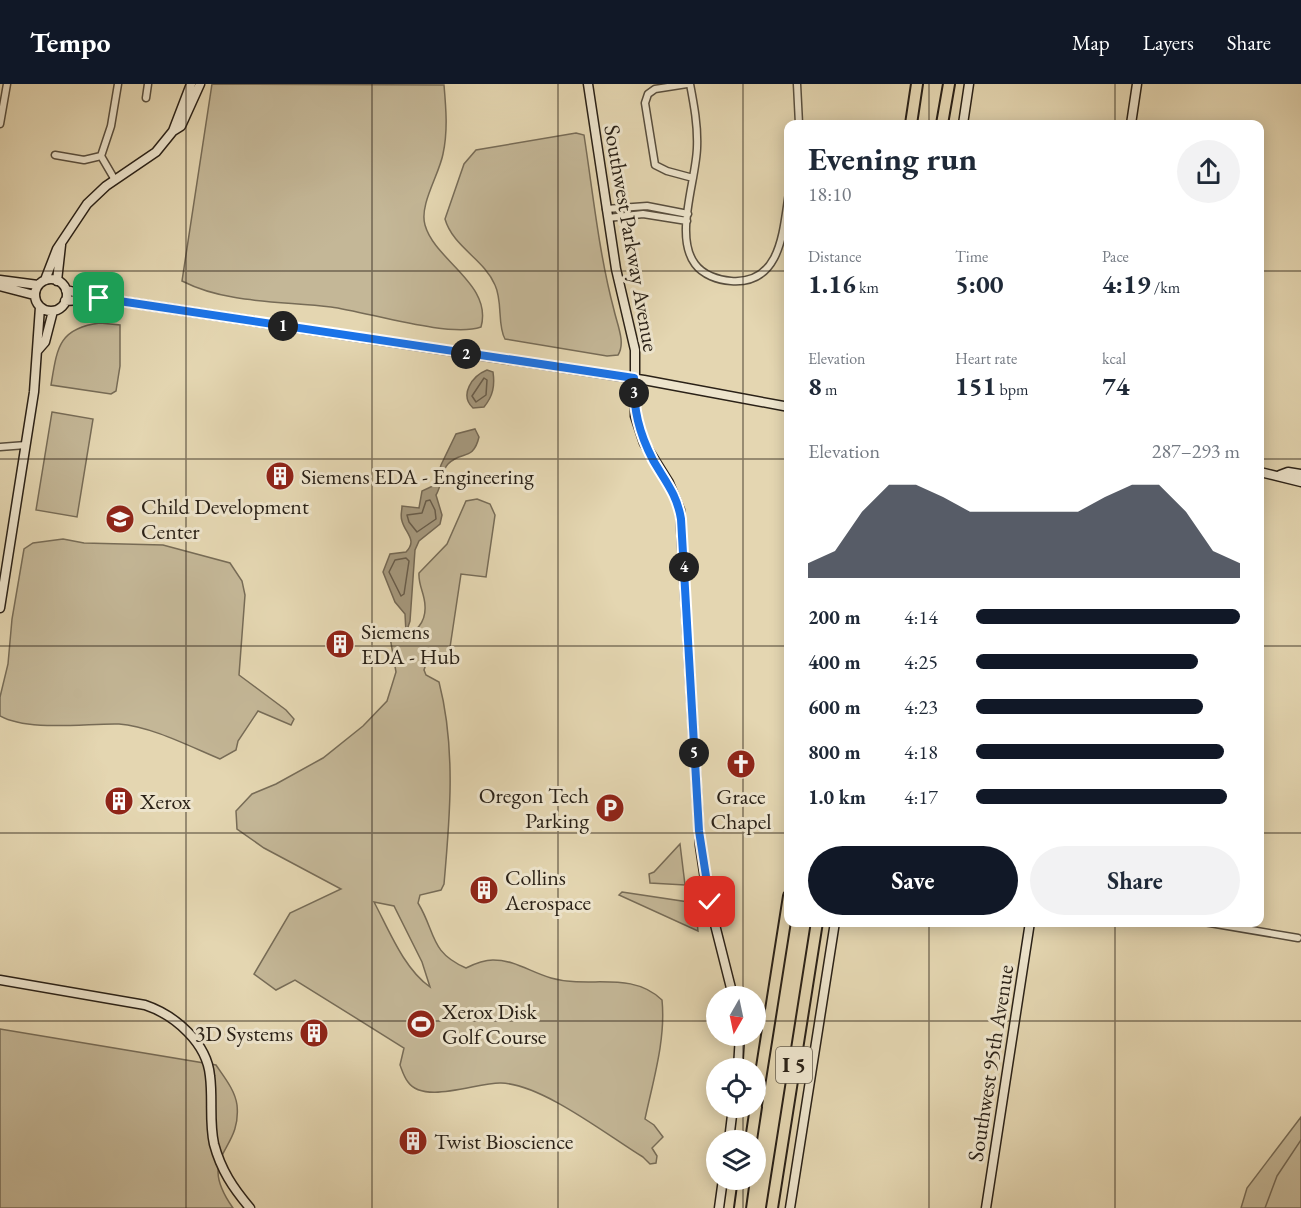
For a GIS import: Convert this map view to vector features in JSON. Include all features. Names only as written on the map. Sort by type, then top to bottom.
[{"type":"highway","points":[[912,120],[917,84]]},
{"type":"highway","points":[[943,120],[949,84]]},
{"type":"highway","name":"I 5","points":[[764,1058],[784,927]]},
{"type":"highway","name":"I 5","points":[[772,1208],[816,927]]},
{"type":"highway","points":[[740,1208],[742,1190]]},
{"type":"main road","points":[[34,295],[57,249],[87,204],[115,180],[156,152],[173,130],[191,84]]},
{"type":"main road","points":[[173,130],[181,126],[200,84]]},
{"type":"main road","name":"Southwest Parkway Avenue","points":[[588,84],[620,295],[634,347],[634,408],[639,429],[653,459],[672,487],[680,510],[700,846],[707,893],[730,986]]},
{"type":"main road","points":[[964,120],[969,84]]},
{"type":"main road","points":[[1132,120],[1137,84]]},
{"type":"main road","points":[[61,244],[57,280],[66,290],[99,298],[634,378],[784,406]]},
{"type":"main road","points":[[0,280],[42,283],[57,280]]},
{"type":"main road","points":[[0,286],[34,295],[40,307],[36,344],[38,350],[26,445],[0,608]]},
{"type":"main road","points":[[66,290],[66,301]]},
{"type":"main road","points":[[38,350],[45,342],[53,311],[66,301],[88,302],[99,298]]},
{"type":"main road","points":[[40,307],[53,311]]},
{"type":"main road","points":[[1280,475],[1288,472],[1301,474]]},
{"type":"main road","points":[[1264,473],[1301,482]]},
{"type":"main road","points":[[790,1208],[834,927]]},
{"type":"main road","name":"Southwest 95th Avenue","points":[[986,1208],[1029,927]]},
{"type":"main road","points":[[0,980],[145,1005],[165,1014],[188,1032],[202,1051],[210,1070],[211,1122],[218,1157],[229,1180],[250,1208]]},
{"type":"main road","points":[[719,1208],[721,1190]]},
{"type":"street","points":[[0,124],[7,84]]},
{"type":"street","points":[[101,156],[110,131],[118,84]]},
{"type":"street","points":[[146,98],[148,84]]},
{"type":"street","points":[[693,178],[655,165],[645,104],[648,94],[655,89],[688,84],[697,130],[693,178],[686,244],[696,266],[717,278],[742,281],[762,273],[778,253],[784,220]]},
{"type":"street","points":[[797,84],[799,120]]},
{"type":"street","points":[[55,155],[84,160],[101,156]]},
{"type":"street","points":[[101,156],[115,180]]},
{"type":"street","points":[[607,214],[688,217]]},
{"type":"street","points":[[0,447],[26,445]]},
{"type":"street","points":[[1233,927],[1298,938]]},
{"type":"shaded area","points":[[212,84],[444,85],[445,145],[425,208],[425,225],[431,238],[471,285],[479,298],[482,312],[481,327],[467,330],[429,327],[331,307],[236,298],[217,294],[182,281]]},
{"type":"shaded area","points":[[576,133],[584,135],[604,267],[620,333],[621,345],[618,355],[607,356],[505,339],[495,285],[484,268],[461,245],[449,229],[445,219],[464,164],[476,150]]},
{"type":"shaded area","points":[[100,323],[120,325],[120,366],[116,391],[111,394],[51,385],[55,361],[62,342],[75,330]]},
{"type":"shaded area","points":[[52,412],[93,419],[77,517],[36,510]]},
{"type":"shaded area","points":[[477,499],[490,504],[495,515],[486,577],[461,574],[449,654],[445,660],[426,664],[424,670],[426,675],[439,682],[444,707],[450,757],[450,808],[444,884],[441,890],[420,895],[418,903],[439,948],[454,962],[466,968],[486,961],[501,961],[565,981],[637,985],[662,1000],[660,1045],[645,1119],[654,1125],[663,1137],[652,1148],[657,1156],[656,1163],[650,1164],[643,1157],[574,1112],[535,1092],[517,1086],[501,1083],[438,1092],[416,1089],[408,1082],[400,1065],[404,1048],[295,980],[276,990],[254,974],[290,913],[341,889],[264,848],[237,829],[236,811],[252,794],[276,784],[323,758],[363,726],[387,701],[396,672],[390,637],[397,628],[401,633],[406,634],[415,630],[422,622],[425,606],[419,573],[447,544],[466,501]],"holes":[[[374,902],[394,906],[422,962],[430,987],[405,960]]]},
{"type":"shaded area","points":[[63,539],[84,543],[163,545],[230,563],[242,581],[245,595],[239,675],[286,710],[294,719],[291,725],[258,711],[238,741],[236,750],[220,759],[170,738],[131,726],[26,724],[0,716],[0,697],[8,664],[12,619],[24,549],[33,543]]},
{"type":"shaded area","points":[[680,844],[685,885],[650,883],[649,874],[654,872]]},
{"type":"shaded area","points":[[622,892],[695,903],[698,931],[619,895]]},
{"type":"shaded area","points":[[0,1029],[216,1065],[232,1089],[237,1105],[237,1121],[219,1164],[218,1176],[222,1190],[233,1208],[0,1208]]},
{"type":"shaded area","points":[[1301,1117],[1301,1208],[1241,1208],[1247,1188]]},
{"type":"water","points":[[487,370],[493,372],[491,395],[484,407],[473,408],[467,397],[469,386]]},
{"type":"water","points":[[475,429],[479,437],[473,450],[457,457],[448,464],[444,471],[436,495],[442,515],[440,524],[419,541],[415,550],[410,621],[406,633],[405,614],[395,602],[383,572],[390,554],[406,552],[411,544],[410,536],[401,519],[402,506],[419,508],[422,491],[435,485],[441,465],[456,434]]},
{"type":"waterway","points":[[1265,1208],[1277,1176],[1301,1140]]},
{"type":"place","name":"Siemens EDA - Engineering","points":[[280,476]]},
{"type":"place","name":"Child Development Center","points":[[120,519]]},
{"type":"place","name":"Siemens EDA - Hub","points":[[340,644]]},
{"type":"place","name":"Grace Chapel","points":[[741,764]]},
{"type":"place","name":"Xerox","points":[[119,801]]},
{"type":"place","name":"Oregon Tech Parking","points":[[610,808]]},
{"type":"place","name":"Collins Aerospace","points":[[484,890]]},
{"type":"place","name":"Xerox Disk Golf Course","points":[[421,1024]]},
{"type":"place","name":"3D Systems","points":[[314,1033]]},
{"type":"place","name":"Twist Bioscience","points":[[413,1141]]},
{"type":"route","points":[[99,298],[634,378],[633,399],[639,429],[653,459],[672,487],[681,519],[699,831],[703,875],[710,902]]}]
